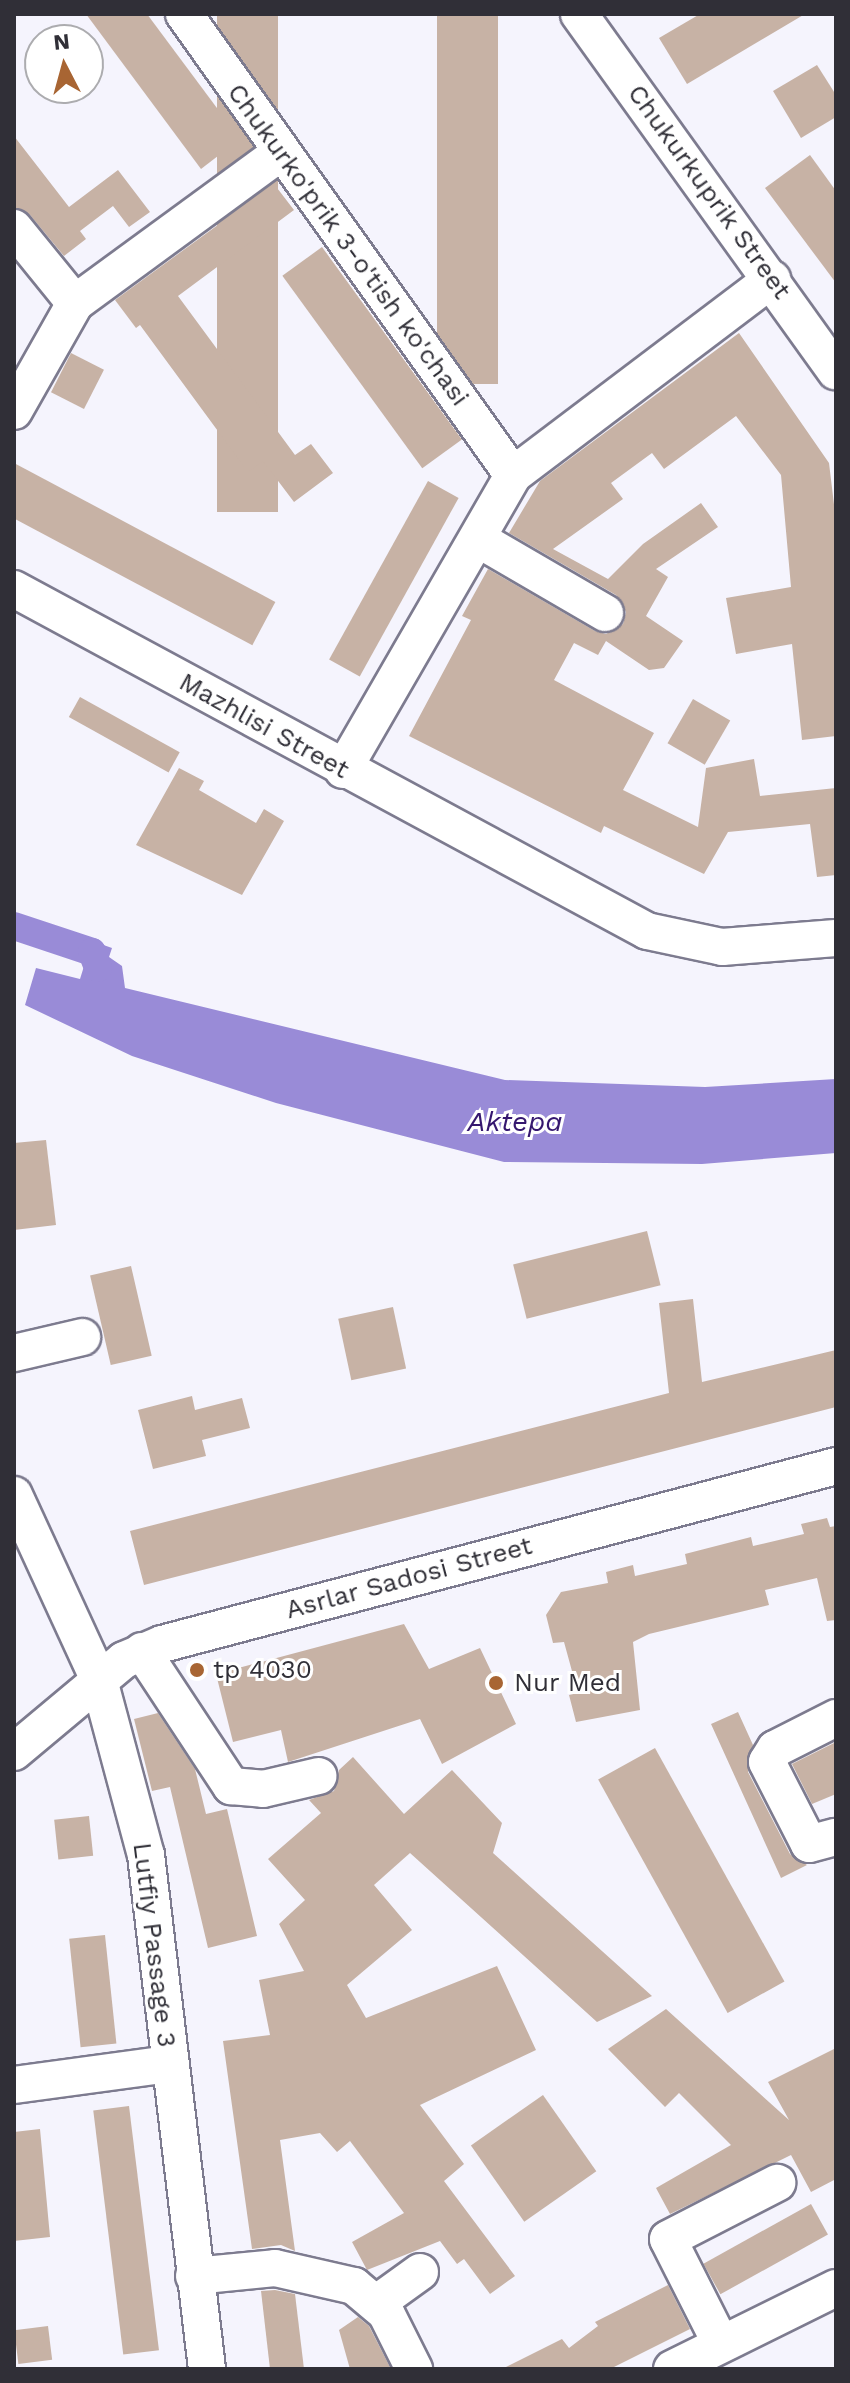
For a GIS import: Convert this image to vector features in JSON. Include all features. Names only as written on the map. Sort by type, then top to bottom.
[{"type":"street","name":"Chukurko'prik 3-o'tish ko'chasi","points":[[184,14],[513,475]]},
{"type":"street","name":"Chukurkuprik Street","points":[[579,14],[836,371]]},
{"type":"street","points":[[14,411],[75,303],[281,152]]},
{"type":"street","points":[[14,228],[75,303]]},
{"type":"street","points":[[343,770],[513,475],[772,279]]},
{"type":"street","points":[[478,539],[605,613]]},
{"type":"street","name":"Mazhlisi Street","points":[[14,589],[343,770],[647,931],[722,947],[836,938]]},
{"type":"street","points":[[14,1353],[82,1337]]},
{"type":"street","name":"Asrlar Sadosi Street","points":[[14,1752],[61,1719],[99,1680],[142,1651],[836,1466]]},
{"type":"street","name":"Lutfiy Passage 3","points":[[15,1502],[99,1680],[146,1855],[207,2369]]},
{"type":"street","points":[[142,1651],[231,1786],[263,1789],[319,1776]]},
{"type":"street","points":[[836,1718],[775,1749],[767,1762],[809,1844],[836,1837]]},
{"type":"street","points":[[14,2085],[169,2064]]},
{"type":"street","points":[[720,2342],[668,2239],[777,2183]]},
{"type":"street","points":[[194,2276],[240,2269],[309,2272],[354,2286],[377,2303],[414,2369]]},
{"type":"street","points":[[377,2303],[420,2272]]},
{"type":"street","points":[[672,2369],[720,2342],[836,2288]]},
{"type":"water","name":"Aktepa","points":[[75,935],[112,948],[109,957],[122,966],[125,988],[505,1080],[705,1087],[836,1079],[836,1153],[702,1164],[504,1162],[276,1103],[132,1056],[25,1005],[36,968],[80,979],[85,963],[66,957]]},
{"type":"building","points":[[86,14],[147,14],[240,139],[201,169],[104,38],[104,24],[93,24]]},
{"type":"building","points":[[217,14],[278,14],[278,512],[217,512]]},
{"type":"building","points":[[437,14],[498,14],[498,384],[437,384]]},
{"type":"building","points":[[700,14],[805,14],[687,84],[659,38]]},
{"type":"building","points":[[817,65],[836,95],[836,117],[801,138],[773,91]]},
{"type":"building","points":[[14,136],[69,207],[118,170],[150,212],[129,227],[113,206],[80,231],[86,239],[64,256],[30,215],[14,208]]},
{"type":"building","points":[[810,155],[836,191],[836,283],[765,188]]},
{"type":"building","points":[[274,184],[294,210],[178,296],[295,455],[311,444],[333,473],[294,502],[263,461],[248,472],[140,325],[136,328],[115,300]]},
{"type":"building","points":[[322,247],[462,440],[422,468],[282,276]]},
{"type":"building","points":[[739,333],[829,463],[836,521],[836,736],[802,740],[792,644],[736,654],[726,598],[791,587],[781,475],[736,416],[664,469],[652,453],[611,483],[623,499],[553,549],[608,579],[643,544],[701,503],[718,527],[656,569],[668,577],[646,616],[683,641],[664,668],[649,670],[606,641],[598,655],[574,643],[554,680],[654,733],[623,790],[698,827],[706,768],[754,759],[760,796],[836,788],[836,875],[817,877],[810,824],[728,832],[704,874],[604,826],[601,833],[409,736],[471,620],[462,616],[488,569],[595,631],[606,634],[623,624],[626,612],[616,595],[509,533],[540,481]]},
{"type":"building","points":[[71,353],[104,370],[84,409],[51,392]]},
{"type":"building","points":[[14,463],[275,602],[252,645],[14,518]]},
{"type":"building","points":[[428,481],[459,498],[360,676],[329,659]]},
{"type":"building","points":[[80,697],[180,752],[169,772],[69,717]]},
{"type":"building","points":[[693,699],[730,720],[705,765],[668,743]]},
{"type":"building","points":[[179,768],[204,781],[199,790],[256,823],[264,809],[284,821],[242,895],[136,845]]},
{"type":"building","points":[[46,1140],[56,1225],[14,1230],[14,1143]]},
{"type":"building","points":[[647,1231],[661,1285],[527,1319],[513,1264]]},
{"type":"building","points":[[131,1266],[152,1356],[111,1365],[90,1275]]},
{"type":"building","points":[[693,1299],[702,1382],[836,1350],[836,1407],[144,1585],[130,1531],[669,1393],[659,1303]]},
{"type":"building","points":[[393,1307],[406,1369],[351,1380],[338,1319]]},
{"type":"building","points":[[192,1396],[195,1410],[242,1398],[250,1428],[202,1440],[206,1456],[153,1469],[138,1410]]},
{"type":"building","points":[[827,1518],[830,1527],[836,1526],[836,1620],[827,1621],[817,1578],[765,1590],[769,1605],[649,1634],[633,1642],[640,1710],[576,1722],[569,1695],[578,1693],[564,1642],[553,1643],[546,1615],[561,1592],[608,1583],[606,1572],[633,1565],[635,1576],[687,1564],[685,1554],[751,1537],[753,1546],[804,1534],[801,1524]]},
{"type":"building","points":[[404,1624],[429,1669],[480,1648],[516,1724],[442,1764],[420,1719],[288,1762],[281,1730],[233,1742],[216,1674]]},
{"type":"building","points":[[738,1712],[753,1745],[748,1772],[790,1854],[807,1865],[781,1878],[711,1724]]},
{"type":"building","points":[[158,1713],[195,1769],[206,1814],[227,1809],[257,1936],[208,1948],[170,1787],[152,1791],[134,1719]]},
{"type":"building","points":[[836,1742],[836,1794],[812,1804],[792,1764]]},
{"type":"building","points":[[655,1748],[784,1982],[728,2013],[598,1780]]},
{"type":"building","points":[[353,1757],[404,1814],[452,1770],[502,1823],[493,1853],[652,1996],[597,2022],[410,1853],[374,1885],[412,1930],[347,1985],[366,2018],[497,1966],[536,2050],[420,2105],[464,2164],[444,2181],[515,2276],[490,2294],[464,2259],[457,2264],[440,2241],[367,2270],[352,2242],[404,2213],[350,2141],[337,2152],[320,2133],[280,2140],[295,2251],[281,2245],[252,2249],[223,2041],[270,2035],[259,1980],[304,1971],[279,1924],[305,1900],[268,1859],[321,1813],[309,1800],[334,1791],[339,1770]]},
{"type":"building","points":[[89,1816],[93,1856],[58,1859],[54,1820]]},
{"type":"building","points":[[105,1935],[116,2043],[81,2047],[69,1939]]},
{"type":"building","points":[[666,2009],[789,2120],[768,2082],[836,2048],[836,2179],[811,2192],[791,2155],[670,2214],[656,2188],[731,2145],[679,2093],[665,2107],[608,2049]]},
{"type":"building","points":[[543,2095],[596,2171],[524,2222],[471,2145]]},
{"type":"building","points":[[129,2106],[159,2350],[123,2355],[93,2110]]},
{"type":"building","points":[[40,2129],[50,2237],[14,2241],[14,2132]]},
{"type":"building","points":[[811,2204],[828,2235],[720,2294],[703,2264]]},
{"type":"building","points":[[668,2285],[690,2329],[610,2369],[502,2369],[562,2339],[569,2348],[598,2326],[595,2322]]},
{"type":"building","points":[[261,2291],[295,2294],[304,2369],[270,2369]]},
{"type":"building","points":[[358,2317],[369,2326],[391,2369],[350,2369],[339,2330]]},
{"type":"building","points":[[48,2326],[52,2360],[18,2364],[14,2330]]},
{"type":"waterway","name":"Aktepa","points":[[14,926],[92,952],[98,968]]},
{"type":"place","name":"tp 4030","points":[[197,1670]]},
{"type":"place","name":"Nur Med","points":[[496,1683]]}]
